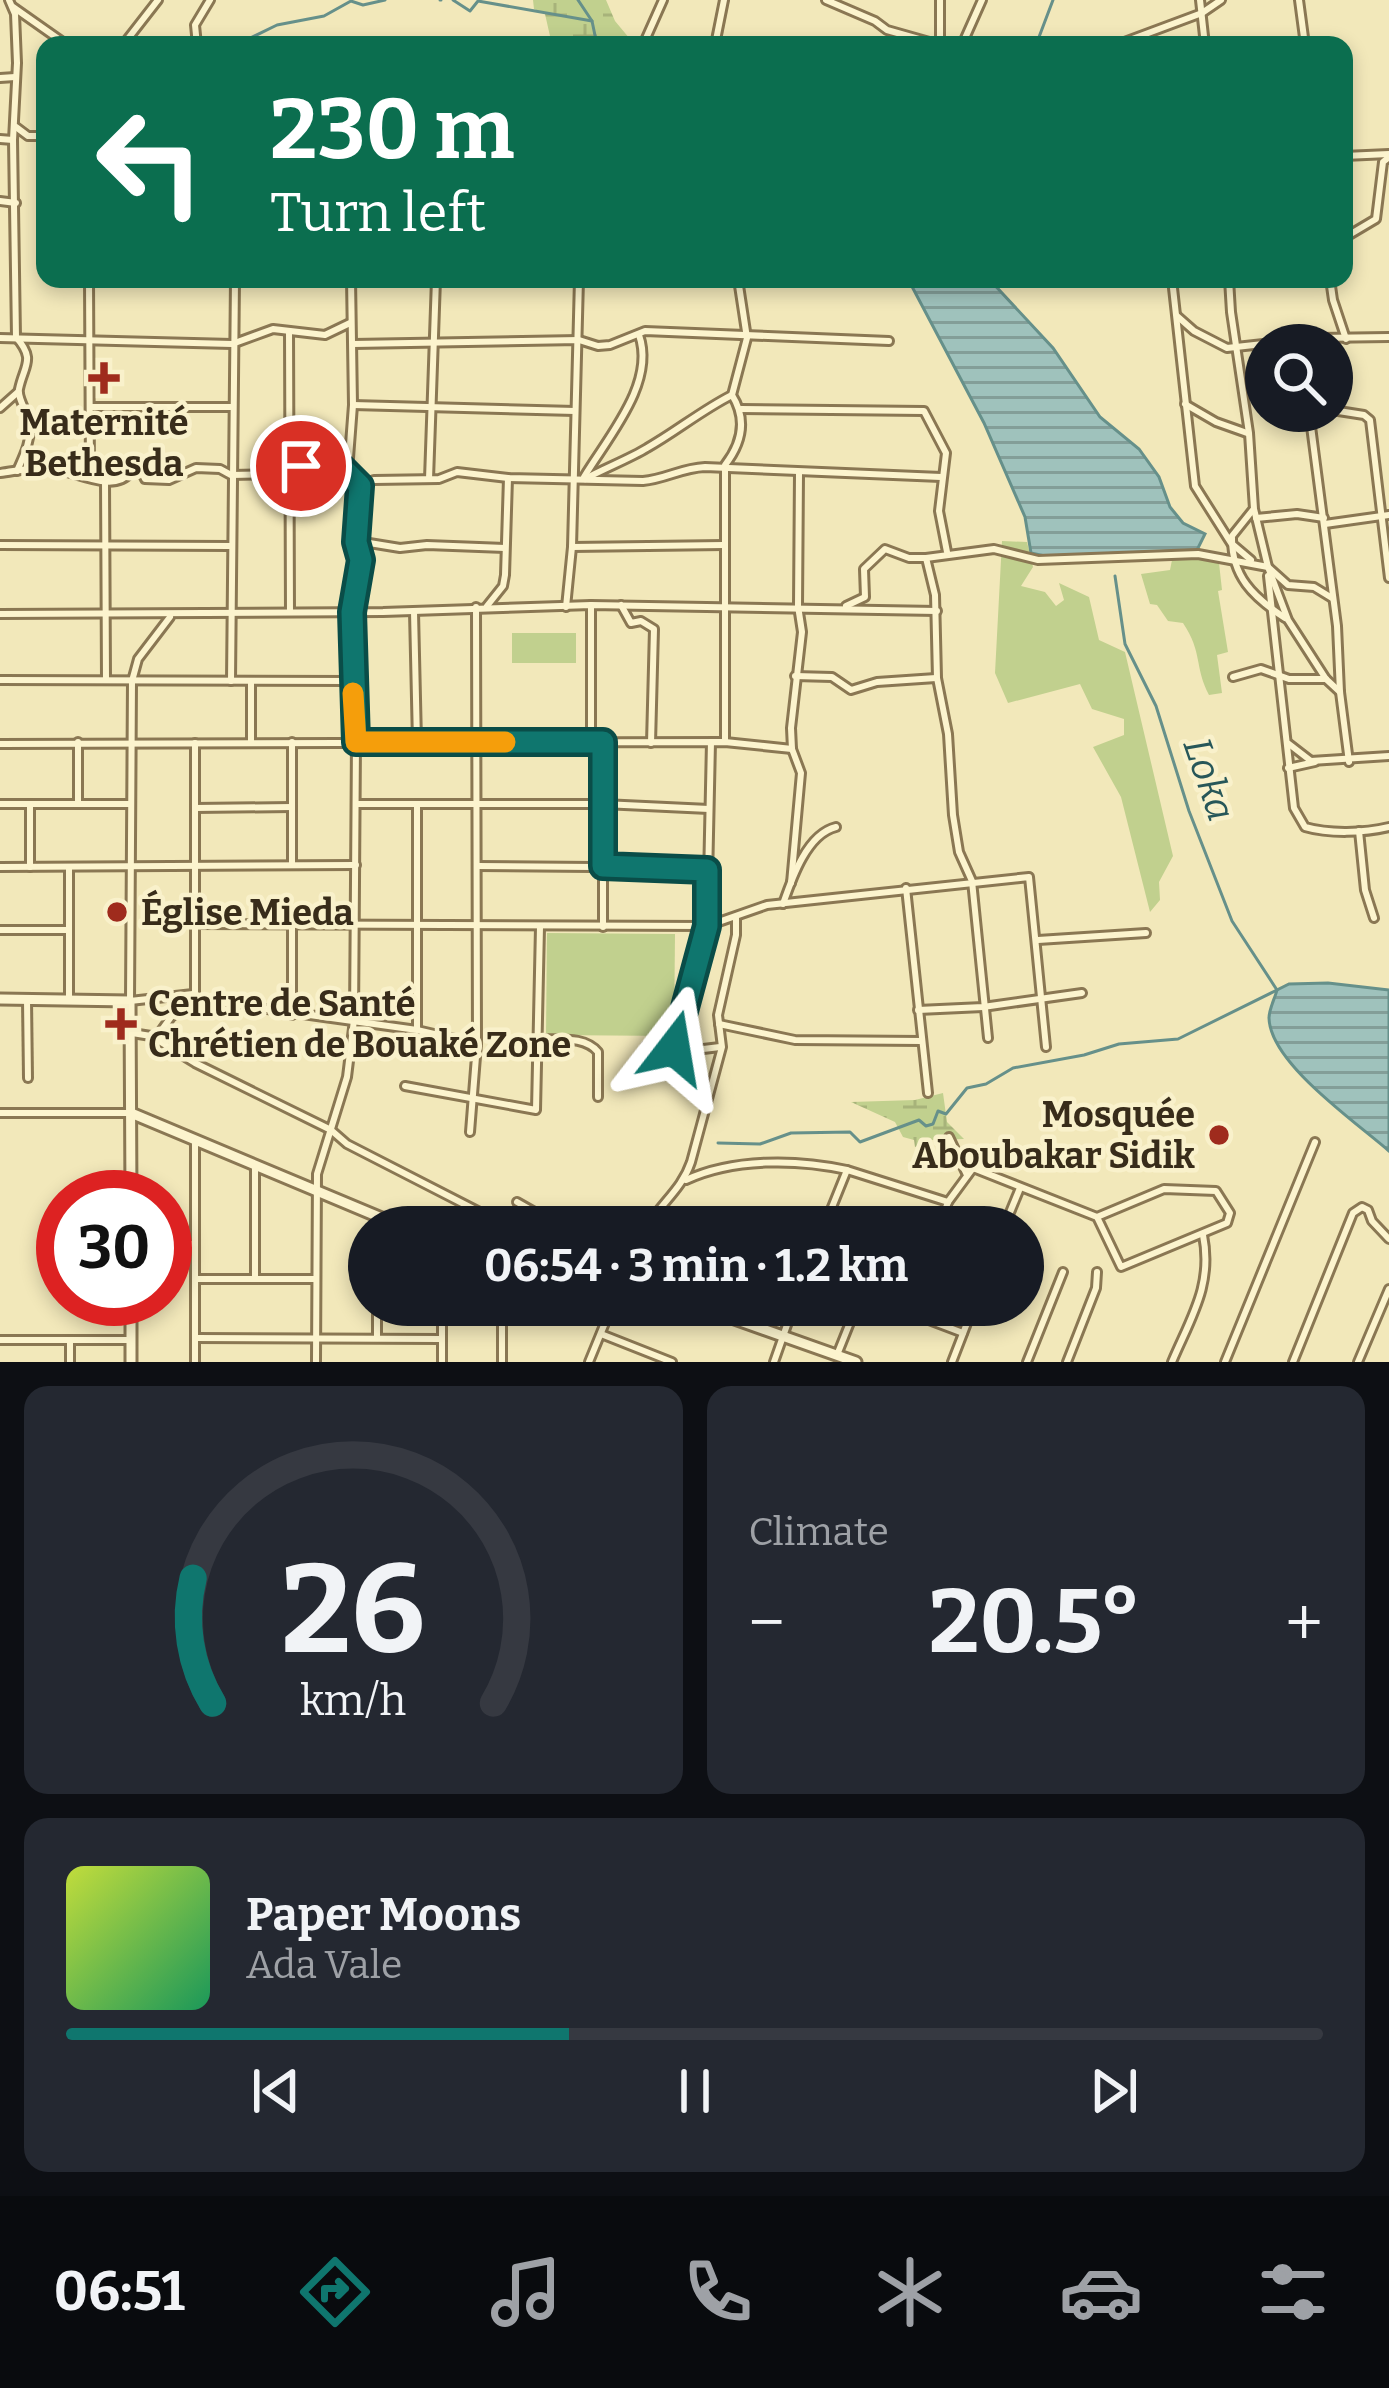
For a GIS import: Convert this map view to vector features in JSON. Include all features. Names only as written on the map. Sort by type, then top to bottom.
[{"type":"street","points":[[130,36],[158,0]]},
{"type":"street","points":[[196,36],[195,25],[210,0]]},
{"type":"street","points":[[647,36],[663,0]]},
{"type":"street","points":[[718,36],[724,0]]},
{"type":"street","points":[[826,0],[903,36]]},
{"type":"street","points":[[940,0],[940,36]]},
{"type":"street","points":[[966,36],[982,0]]},
{"type":"street","points":[[1200,0],[1204,36]]},
{"type":"street","points":[[1140,36],[1202,13],[1221,0]]},
{"type":"street","points":[[1299,0],[1304,36]]},
{"type":"street","points":[[11,3],[55,36]]},
{"type":"street","points":[[0,408],[18,392],[27,363],[27,350],[16,337],[11,3]]},
{"type":"street","points":[[0,78],[15,77]]},
{"type":"street","points":[[16,127],[36,136]]},
{"type":"street","points":[[0,139],[13,140]]},
{"type":"street","points":[[1353,156],[1389,156]]},
{"type":"street","points":[[1353,233],[1376,219],[1382,162],[1389,156]]},
{"type":"street","points":[[0,201],[16,203]]},
{"type":"street","points":[[0,274],[15,274]]},
{"type":"street","points":[[89,288],[90,478]]},
{"type":"street","points":[[231,681],[235,288]]},
{"type":"street","points":[[316,1362],[318,1166],[346,1077],[354,1021],[352,612],[361,560],[356,542],[360,486],[348,471],[353,405],[351,288]]},
{"type":"street","points":[[429,479],[436,288]]},
{"type":"street","points":[[566,607],[578,480],[579,288]]},
{"type":"street","points":[[725,742],[725,469],[740,444],[741,409],[732,395],[747,338],[739,288]]},
{"type":"street","points":[[1173,288],[1197,494],[1232,543],[1254,562]]},
{"type":"street","points":[[1230,288],[1255,513],[1268,567],[1288,620],[1326,679],[1340,692]]},
{"type":"street","points":[[1331,288],[1341,324]]},
{"type":"street","points":[[1177,316],[1218,345],[1245,346]]},
{"type":"street","points":[[0,338],[232,344],[266,331],[325,335],[350,323]]},
{"type":"street","points":[[289,331],[290,612]]},
{"type":"street","points":[[353,344],[579,340],[598,346],[645,331],[889,341]]},
{"type":"street","points":[[578,480],[619,424],[640,379],[644,357],[639,334]]},
{"type":"street","points":[[1353,339],[1389,337]]},
{"type":"street","points":[[17,471],[30,424],[18,392]]},
{"type":"street","points":[[578,480],[624,456],[641,453],[732,395]]},
{"type":"street","points":[[1186,404],[1249,434]]},
{"type":"street","points":[[353,405],[575,412]]},
{"type":"street","points":[[90,407],[231,407]]},
{"type":"street","points":[[741,409],[924,411],[946,453],[941,477],[942,539],[947,552]]},
{"type":"street","points":[[1353,413],[1370,420],[1389,578]]},
{"type":"street","points":[[1313,432],[1349,762]]},
{"type":"street","points":[[0,473],[55,468],[90,478],[125,480],[131,472],[156,482],[196,467],[231,475],[287,474],[301,466],[348,471]]},
{"type":"street","points":[[360,486],[374,480],[429,479],[458,472],[508,478],[665,479],[687,468],[941,477]]},
{"type":"street","points":[[790,883],[802,772],[792,749],[802,632],[797,607],[799,474]]},
{"type":"street","points":[[486,608],[503,586],[508,478]]},
{"type":"street","points":[[105,480],[106,681]]},
{"type":"street","points":[[1288,620],[1246,586],[1232,561],[1234,531],[1255,513],[1297,514],[1324,521],[1385,515]]},
{"type":"street","points":[[942,539],[929,557],[937,611],[937,678],[948,734],[952,815],[971,881],[988,1037]]},
{"type":"street","points":[[356,542],[400,548],[427,544],[506,548]]},
{"type":"street","points":[[572,547],[725,544]]},
{"type":"street","points":[[0,545],[231,546]]},
{"type":"street","points":[[838,608],[861,602],[864,569],[880,552],[891,550],[909,558],[994,549],[1038,560],[1183,553],[1254,562],[1268,567],[1288,585],[1314,587],[1332,598]]},
{"type":"street","points":[[1268,567],[1291,797],[1305,827],[1359,831],[1389,827]]},
{"type":"street","points":[[0,614],[591,605],[937,611]]},
{"type":"street","points":[[591,605],[591,742]]},
{"type":"street","points":[[622,605],[631,623],[641,621],[654,629],[651,743]]},
{"type":"street","points":[[470,1132],[477,1044],[476,607]]},
{"type":"street","points":[[414,611],[417,742]]},
{"type":"street","points":[[131,1170],[131,681],[138,659],[172,614]]},
{"type":"street","points":[[1233,677],[1261,669],[1274,670],[1280,677],[1326,679]]},
{"type":"street","points":[[795,676],[832,677],[851,690],[878,682],[937,678]]},
{"type":"street","points":[[0,680],[352,681]]},
{"type":"street","points":[[250,681],[250,742]]},
{"type":"street","points":[[78,742],[78,804]]},
{"type":"street","points":[[155,1038],[194,996],[195,742]]},
{"type":"street","points":[[292,742],[292,866]]},
{"type":"street","points":[[603,742],[603,927]]},
{"type":"street","points":[[674,1048],[707,926],[711,742]]},
{"type":"street","points":[[0,743],[725,742],[792,749]]},
{"type":"street","points":[[1286,742],[1300,757],[1319,762]]},
{"type":"street","points":[[1288,768],[1389,756]]},
{"type":"street","points":[[0,804],[131,804]]},
{"type":"street","points":[[356,804],[709,809]]},
{"type":"street","points":[[417,804],[417,1030]]},
{"type":"street","points":[[30,805],[30,867]]},
{"type":"street","points":[[195,808],[292,808]]},
{"type":"street","points":[[783,904],[813,841],[822,831],[836,827]]},
{"type":"street","points":[[1359,831],[1365,890],[1374,919]]},
{"type":"street","points":[[0,867],[356,865]]},
{"type":"street","points":[[478,866],[706,868]]},
{"type":"street","points":[[69,867],[69,1000]]},
{"type":"street","points":[[195,924],[707,926],[767,905],[1029,877],[1046,1047]]},
{"type":"street","points":[[906,888],[928,1093]]},
{"type":"street","points":[[686,1180],[722,1047],[719,1024],[736,917]]},
{"type":"street","points":[[292,925],[292,1015]]},
{"type":"street","points":[[405,1086],[536,1110],[540,927]]},
{"type":"street","points":[[0,930],[69,930]]},
{"type":"street","points":[[1038,940],[1146,933]]},
{"type":"street","points":[[918,1010],[1082,993]]},
{"type":"street","points":[[0,999],[194,996],[292,1015],[417,1030],[477,1044]]},
{"type":"street","points":[[27,1000],[28,1078]]},
{"type":"street","points":[[719,1024],[795,1040],[922,1041]]},
{"type":"street","points":[[131,1033],[155,1038],[468,1206]]},
{"type":"street","points":[[540,1039],[586,1041],[594,1046],[598,1097]]},
{"type":"street","points":[[646,1046],[722,1047]]},
{"type":"street","points":[[0,1113],[131,1113],[348,1207]]},
{"type":"street","points":[[949,1137],[967,1175]]},
{"type":"street","points":[[195,1139],[195,1362]]},
{"type":"street","points":[[1226,1362],[1316,1142]]},
{"type":"street","points":[[660,1206],[686,1180],[705,1171],[785,1161],[847,1171],[948,1202]]},
{"type":"street","points":[[255,1279],[256,1165]]},
{"type":"street","points":[[947,1206],[967,1175],[980,1168],[1096,1216],[1169,1188],[1216,1191],[1230,1217],[1227,1223],[1121,1267],[1096,1216]]},
{"type":"street","points":[[833,1206],[847,1171]]},
{"type":"street","points":[[1013,1206],[1020,1188]]},
{"type":"street","points":[[517,1202],[524,1206]]},
{"type":"street","points":[[1293,1362],[1353,1213],[1362,1207],[1368,1210],[1389,1239]]},
{"type":"street","points":[[1172,1362],[1206,1282],[1203,1233]]},
{"type":"street","points":[[1027,1362],[1063,1272]]},
{"type":"street","points":[[1067,1362],[1096,1288],[1097,1272]]},
{"type":"street","points":[[195,1279],[315,1279]]},
{"type":"street","points":[[1358,1362],[1389,1289]]},
{"type":"street","points":[[131,1326],[131,1362]]},
{"type":"street","points":[[377,1326],[377,1339]]},
{"type":"street","points":[[442,1326],[442,1362]]},
{"type":"street","points":[[502,1326],[502,1362]]},
{"type":"street","points":[[589,1362],[604,1326]]},
{"type":"street","points":[[755,1326],[856,1362]]},
{"type":"street","points":[[774,1362],[787,1326]]},
{"type":"street","points":[[837,1355],[848,1326]]},
{"type":"street","points":[[944,1326],[963,1333]]},
{"type":"street","points":[[952,1362],[966,1326]]},
{"type":"street","points":[[601,1334],[672,1362]]},
{"type":"street","points":[[195,1338],[442,1339]]},
{"type":"street","points":[[0,1340],[131,1340]]},
{"type":"street","points":[[70,1340],[70,1362]]},
{"type":"green space","points":[[533,0],[606,0],[628,36],[550,36],[545,14],[534,9]]},
{"type":"green space","points":[[1002,541],[1027,542],[1033,567],[1021,586],[1045,592],[1056,606],[1064,600],[1059,583],[1089,597],[1099,640],[1125,652],[1173,856],[1159,882],[1160,900],[1150,912],[1121,797],[1093,747],[1124,735],[1124,719],[1092,709],[1080,684],[1008,703],[995,673]]},
{"type":"green space","points":[[1172,560],[1219,563],[1222,590],[1218,591],[1228,652],[1217,655],[1222,693],[1209,695],[1183,623],[1168,621],[1157,605],[1150,604],[1141,574],[1170,570]]},
{"type":"green space","points":[[512,633],[576,633],[576,663],[512,663]]},
{"type":"green space","points":[[547,933],[675,934],[674,1036],[546,1035]]},
{"type":"green space","points":[[943,1093],[947,1122],[964,1139],[932,1140],[915,1147],[895,1122],[851,1102],[915,1100]]},
{"type":"water","points":[[913,288],[997,288],[1053,348],[1100,417],[1139,449],[1183,523],[1205,534],[1197,550],[1031,553],[1025,517],[984,423]]},
{"type":"water","points":[[1289,984],[1389,990],[1389,1151],[1317,1091],[1273,1035],[1269,1015],[1277,990]]},
{"type":"waterway","points":[[254,36],[277,25],[324,16],[351,1],[363,5],[385,0]]},
{"type":"waterway","points":[[453,0],[470,11],[478,1],[592,21]]},
{"type":"waterway","points":[[578,0],[592,21],[595,36]]},
{"type":"waterway","points":[[1039,36],[1053,0]]},
{"type":"waterway","name":"Loka","points":[[718,1143],[760,1144],[791,1133],[850,1132],[860,1142],[919,1120],[926,1126],[933,1124],[938,1111],[946,1114],[967,1088],[986,1084],[1013,1068],[1119,1044],[1178,1039],[1277,990],[1232,921],[1189,811],[1156,706],[1125,644],[1115,576]]},
{"type":"slow traffic","points":[[353,693],[356,742],[505,742]]},
{"type":"place","name":"Maternité Bethesda","points":[[104,378]]},
{"type":"place","name":"Église Mieda","points":[[117,912]]},
{"type":"place","name":"Centre de Santé Chrétien de Bouaké Zone","points":[[121,1024]]},
{"type":"place","name":"Mosquée Aboubakar Sidik","points":[[1219,1135]]},
{"type":"route","points":[[301,466],[343,469],[360,486],[356,542],[361,560],[352,612],[356,742],[603,742],[603,866],[706,868],[709,872],[707,926],[674,1048]]}]
